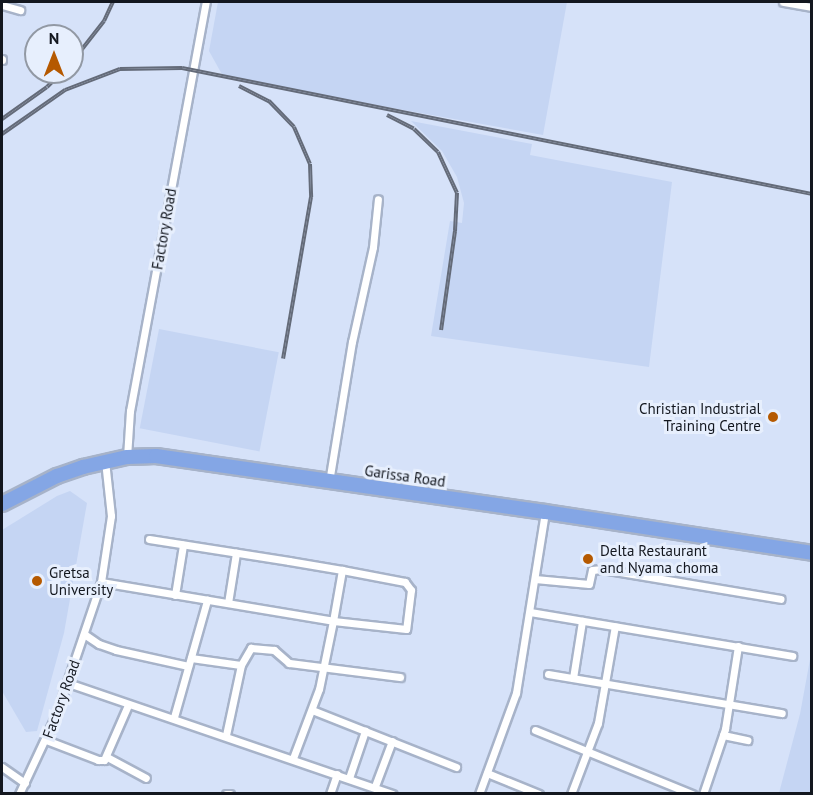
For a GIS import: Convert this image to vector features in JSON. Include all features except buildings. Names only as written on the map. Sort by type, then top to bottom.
[{"type":"highway","name":"Garissa Road","points":[[2,504],[57,476],[105,461],[127,457],[188,459],[812,553]]},
{"type":"street","name":"Factory Road","points":[[127,457],[130,411],[206,2]]},
{"type":"street","points":[[783,2],[812,7]]},
{"type":"street","points":[[2,5],[20,10]]},
{"type":"street","points":[[329,482],[352,342],[373,247],[378,199]]},
{"type":"street","name":"Factory Road","points":[[19,793],[46,740],[68,683],[101,582],[111,516],[105,461]]},
{"type":"street","points":[[479,794],[516,693],[545,512]]},
{"type":"street","points":[[101,582],[402,631],[408,626],[409,584],[342,570],[149,539]]},
{"type":"street","points":[[175,595],[183,544]]},
{"type":"street","points":[[228,603],[236,553]]},
{"type":"street","points":[[535,579],[589,584],[592,570],[602,569],[781,599]]},
{"type":"street","points":[[293,758],[312,710],[325,667],[342,570]]},
{"type":"street","points":[[174,717],[207,600]]},
{"type":"street","points":[[530,612],[792,656]]},
{"type":"street","points":[[573,678],[582,621]]},
{"type":"street","points":[[572,794],[598,723],[615,626]]},
{"type":"street","points":[[84,634],[99,644],[116,650],[188,666]]},
{"type":"street","points":[[703,794],[723,735],[738,646]]},
{"type":"street","points":[[226,735],[241,665],[249,650],[256,647],[278,652],[289,663],[400,677]]},
{"type":"street","points":[[191,658],[241,665]]},
{"type":"street","points":[[548,674],[782,713]]},
{"type":"street","points":[[68,683],[128,705],[174,717],[393,794]]},
{"type":"street","points":[[107,757],[128,705]]},
{"type":"street","points":[[312,710],[456,767]]},
{"type":"street","points":[[535,730],[692,794]]},
{"type":"street","points":[[349,778],[365,731]]},
{"type":"street","points":[[723,735],[747,740]]},
{"type":"street","points":[[46,740],[98,760],[107,757],[146,778]]},
{"type":"street","points":[[375,786],[392,741]]},
{"type":"street","points":[[2,767],[25,783]]},
{"type":"street","points":[[488,773],[539,794]]},
{"type":"street","points":[[330,794],[337,774]]},
{"type":"shaded area","points":[[218,2],[567,2],[543,135],[224,78],[209,51]]},
{"type":"shaded area","points":[[411,121],[532,144],[530,155],[672,182],[649,367],[431,336],[450,221],[462,223],[464,203],[457,177],[442,151]]},
{"type":"shaded area","points":[[159,329],[279,352],[259,451],[140,428]]},
{"type":"shaded area","name":"Gretsa University","points":[[70,491],[87,503],[64,633],[37,731],[26,732],[2,691],[2,530],[57,496]]},
{"type":"shaded area","points":[[811,654],[811,793],[779,793],[800,714]]},
{"type":"railway","points":[[84,47],[104,21],[113,2]]},
{"type":"railway","points":[[2,134],[65,90],[120,69],[182,68],[812,194]]},
{"type":"railway","points":[[2,119],[50,84]]},
{"type":"railway","points":[[239,86],[269,101],[294,127],[310,164],[311,197],[283,359]]},
{"type":"railway","points":[[387,115],[414,129],[438,152],[457,193],[455,231],[441,330]]},
{"type":"place","name":"Christian Industrial Training Centre","points":[[773,417]]},
{"type":"place","name":"Delta Restaurant and Nyama choma","points":[[588,559]]},
{"type":"place","name":"Gretsa University","points":[[37,581]]}]
